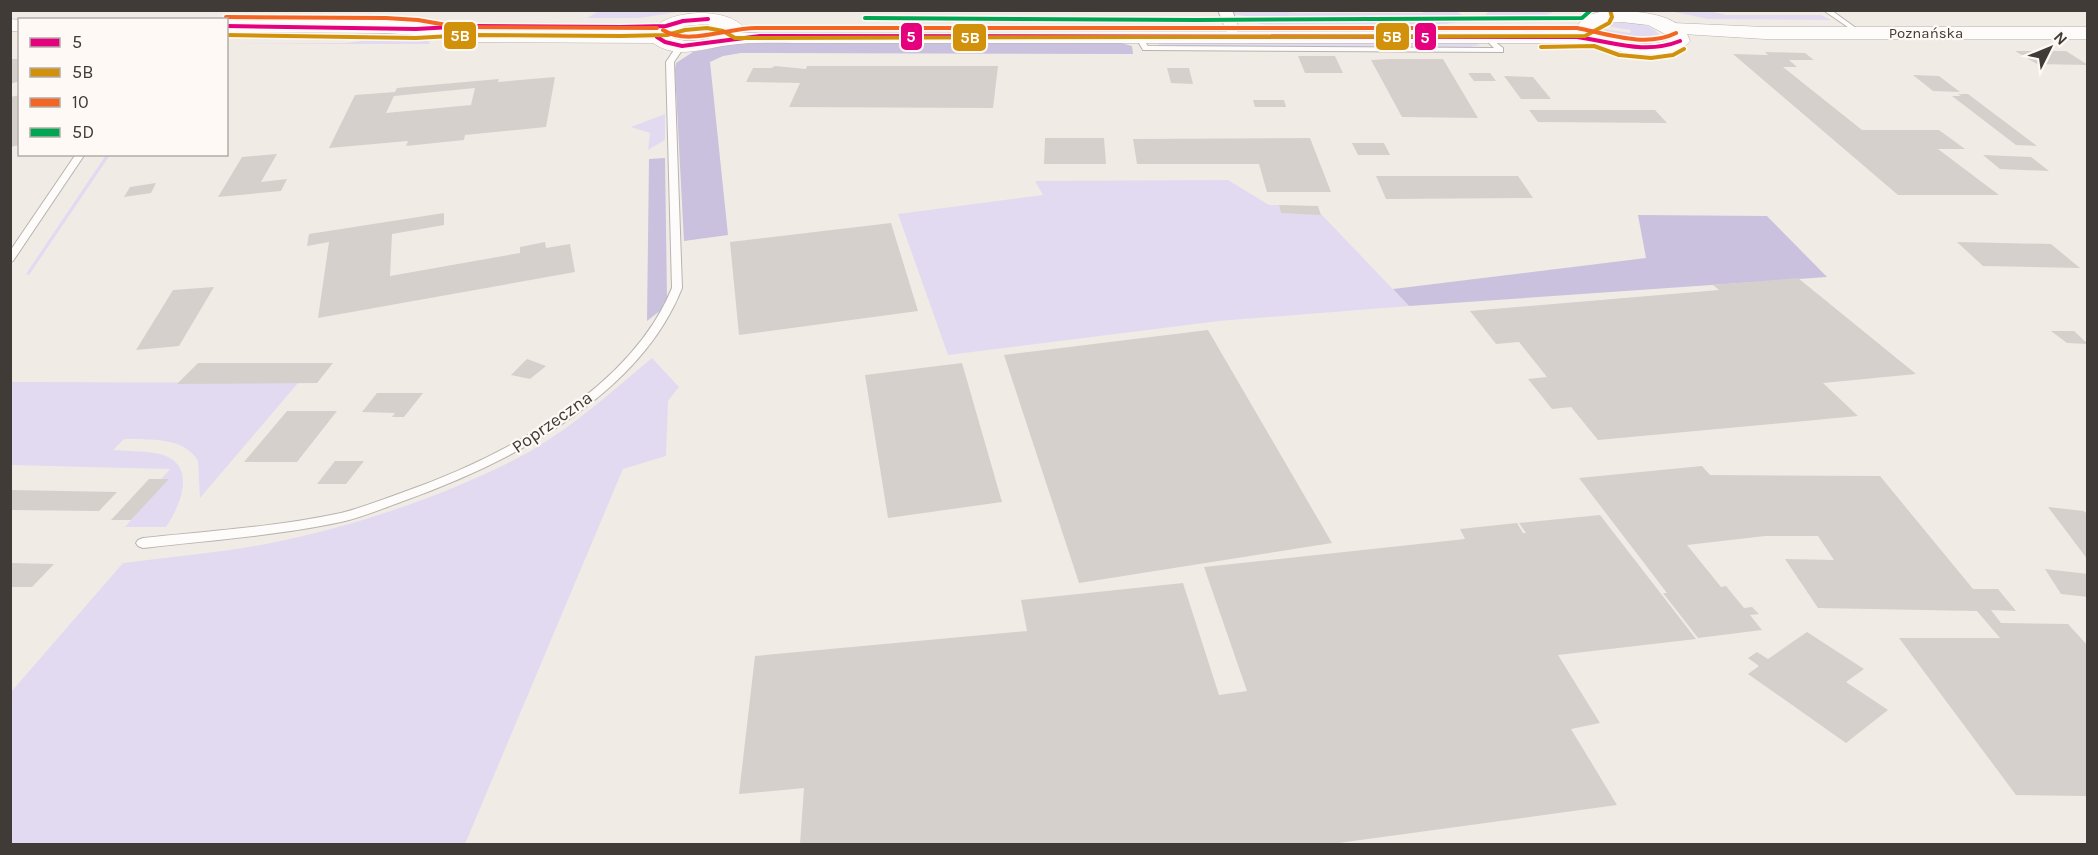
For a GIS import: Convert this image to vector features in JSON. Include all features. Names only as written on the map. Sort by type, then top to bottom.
[{"type":"main road","points":[[661,32],[669,45],[681,46],[705,45],[723,25],[1590,32],[1621,46],[1651,49],[1671,46],[1677,35],[1663,24],[1630,14],[1601,14],[1593,20],[1590,32]]},
{"type":"main road","points":[[228,26],[416,29],[457,36],[661,32],[694,15],[723,25],[796,37],[1488,38],[1590,32]]},
{"type":"main road","name":"Poznańska","points":[[1677,35],[2088,33]]},
{"type":"street","points":[[1226,10],[1232,29]]},
{"type":"lane","points":[[1826,10],[1860,33]]},
{"type":"lane","name":"Poprzeczna","points":[[143,543],[269,529],[365,510],[465,474],[510,453],[575,409],[609,381],[658,328],[670,310],[677,288],[669,62],[681,46]]},
{"type":"lane","points":[[10,259],[80,156]]},
{"type":"shaded area","points":[[1490,10],[1556,11],[1536,19],[1490,19],[1486,14]]},
{"type":"shaded area","points":[[599,11],[683,11],[640,18],[587,18]]},
{"type":"shaded area","points":[[1233,11],[1423,13],[1422,11],[1456,11],[1464,16],[1463,19],[1257,18],[1234,14]]},
{"type":"shaded area","points":[[1670,11],[1708,11],[1727,15],[1821,15],[1831,20],[1708,19]]},
{"type":"shaded area","points":[[1250,22],[1458,22],[1267,25]]},
{"type":"shaded area","points":[[1614,23],[1646,26],[1652,28],[1660,37],[1647,42],[1622,40],[1608,34],[1603,29],[1630,33],[1631,30],[1605,26]]},
{"type":"shaded area","points":[[394,32],[427,38],[430,44],[228,44],[347,43],[374,39],[377,36],[354,36],[356,33]]},
{"type":"shaded area","points":[[1114,41],[1132,46],[1133,54],[741,53],[723,56],[710,62],[728,235],[684,241],[675,70],[676,63],[693,52],[737,43]]},
{"type":"shaded area","points":[[1474,42],[1480,45],[1470,47],[1158,45],[1159,43]]},
{"type":"shaded area","points":[[665,114],[665,140],[648,150],[650,133],[631,127]]},
{"type":"shaded area","points":[[105,156],[109,156],[29,275],[26,274]]},
{"type":"shaded area","points":[[665,158],[667,297],[661,310],[647,321],[649,159]]},
{"type":"shaded area","points":[[1228,180],[1269,205],[1279,205],[1281,213],[1321,214],[1409,306],[1219,321],[948,355],[898,214],[1043,195],[1035,181]]},
{"type":"shaded area","points":[[1638,215],[1767,216],[1827,277],[1409,306],[1393,289],[1646,258]]},
{"type":"shaded area","points":[[652,358],[679,387],[668,401],[666,456],[623,469],[465,844],[11,844],[11,692],[123,563],[225,551],[315,533],[378,515],[473,480],[546,442],[592,408]]},
{"type":"shaded area","points":[[10,382],[298,383],[200,498],[198,461],[192,453],[175,443],[124,439],[113,450],[155,453],[169,457],[182,473],[183,483],[178,506],[166,527],[125,527],[168,479],[161,479],[170,469],[11,465]]},
{"type":"building","points":[[2015,51],[2066,51],[2088,65],[2037,64]]},
{"type":"building","points":[[1765,52],[1805,53],[1814,60],[1789,60],[1797,67],[1783,67],[1862,130],[1939,130],[1965,149],[1938,149],[1999,195],[1898,195],[1733,54],[1768,55]]},
{"type":"building","points":[[1298,56],[1335,56],[1343,73],[1305,73]]},
{"type":"building","points":[[10,59],[18,59],[18,82],[10,84]]},
{"type":"building","points":[[1443,59],[1478,118],[1402,117],[1371,60]]},
{"type":"building","points":[[775,66],[806,69],[807,66],[998,66],[993,108],[789,107],[800,83],[746,82],[753,68]]},
{"type":"building","points":[[1167,68],[1189,68],[1193,84],[1171,83]]},
{"type":"building","points":[[1468,73],[1490,73],[1496,81],[1474,81]]},
{"type":"building","points":[[1913,75],[1939,76],[1960,92],[1933,91]]},
{"type":"building","points":[[1504,76],[1533,77],[1551,99],[1521,99]]},
{"type":"building","points":[[555,77],[546,127],[465,135],[464,140],[406,146],[408,141],[329,148],[355,95],[395,92],[397,88],[499,79],[498,82]],"holes":[[[475,88],[471,105],[386,113],[394,96]]]},
{"type":"building","points":[[1958,94],[1968,94],[2037,146],[2016,145],[1952,96],[1961,96]]},
{"type":"building","points":[[18,95],[18,145],[10,147],[10,97]]},
{"type":"building","points":[[1253,100],[1284,100],[1286,107],[1255,107]]},
{"type":"building","points":[[1529,110],[1655,110],[1667,123],[1538,122]]},
{"type":"building","points":[[1045,138],[1104,138],[1106,164],[1044,164]]},
{"type":"building","points":[[1310,138],[1331,192],[1267,192],[1259,164],[1137,164],[1133,139]]},
{"type":"building","points":[[1352,143],[1384,143],[1390,155],[1358,155]]},
{"type":"building","points":[[277,154],[261,182],[287,179],[281,191],[218,197],[242,157]]},
{"type":"building","points":[[1983,155],[2031,157],[2049,171],[2000,169]]},
{"type":"building","points":[[1376,176],[1518,176],[1533,198],[1386,199]]},
{"type":"building","points":[[156,183],[151,193],[124,197],[130,187]]},
{"type":"building","points":[[1279,205],[1318,206],[1321,215],[1281,213]]},
{"type":"building","points":[[444,213],[444,225],[392,234],[390,276],[520,253],[520,247],[545,242],[546,248],[570,244],[575,272],[318,318],[329,242],[307,246],[309,234]]},
{"type":"building","points":[[891,223],[918,311],[739,335],[730,242]]},
{"type":"building","points":[[1957,242],[2051,244],[2080,268],[1983,266]]},
{"type":"building","points":[[1798,278],[1916,374],[1823,383],[1858,416],[1598,440],[1571,407],[1552,409],[1528,379],[1547,377],[1519,342],[1496,344],[1470,311],[1719,290],[1713,285]]},
{"type":"building","points":[[214,287],[179,346],[136,350],[173,290]]},
{"type":"building","points":[[1208,330],[1332,543],[1079,583],[1004,355]]},
{"type":"building","points":[[2051,331],[2074,331],[2088,344],[2067,343]]},
{"type":"building","points":[[527,359],[546,366],[530,379],[511,375]]},
{"type":"building","points":[[198,363],[333,363],[317,383],[177,384]]},
{"type":"building","points":[[962,363],[1002,502],[888,518],[865,375]]},
{"type":"building","points":[[377,393],[423,393],[404,417],[392,417],[395,413],[362,412]]},
{"type":"building","points":[[287,411],[337,411],[297,462],[244,462]]},
{"type":"building","points":[[335,461],[364,461],[346,484],[317,484]]},
{"type":"building","points":[[1702,466],[1710,475],[1880,476],[1973,589],[1998,589],[2016,611],[1991,610],[2001,623],[2068,624],[2088,646],[2088,796],[2016,795],[1899,638],[2000,638],[1977,611],[1818,608],[1785,559],[1834,560],[1818,536],[1765,536],[1687,545],[1721,587],[1726,586],[1744,608],[1752,607],[1759,614],[1750,615],[1762,630],[1698,638],[1663,593],[1667,593],[1579,478]]},
{"type":"building","points":[[149,479],[169,479],[131,520],[111,520]]},
{"type":"building","points":[[10,490],[117,492],[99,511],[10,510]]},
{"type":"building","points":[[2048,507],[2084,511],[2088,515],[2088,560]]},
{"type":"building","points":[[1600,515],[1696,639],[1558,655],[1600,723],[1571,729],[1617,805],[1331,844],[800,844],[804,788],[739,794],[755,656],[1027,631],[1021,600],[1183,583],[1219,695],[1247,691],[1204,567],[1465,539],[1460,529],[1517,523],[1523,533],[1526,533],[1519,523]]},
{"type":"building","points":[[10,563],[54,564],[32,587],[10,587]]},
{"type":"building","points":[[2045,569],[2088,574],[2088,597],[2061,594]]},
{"type":"building","points":[[1807,632],[1864,669],[1846,682],[1888,710],[1846,743],[1748,674],[1759,666],[1748,658],[1757,652],[1768,659]]},
{"type":"transit line","name":"5B","points":[[228,35],[416,38],[469,35],[621,36],[667,35],[685,30],[707,28],[723,31],[735,38],[1585,36],[1609,23],[1612,17],[1610,10]]},
{"type":"transit line","name":"5D","points":[[865,18],[1197,20],[1582,18],[1590,11]]},
{"type":"transit line","name":"10","points":[[226,17],[386,18],[418,20],[458,27],[657,28]]},
{"type":"transit line","name":"5","points":[[228,26],[416,29],[469,26],[621,27],[666,26],[683,21],[708,19]]},
{"type":"transit line","name":"10","points":[[663,30],[670,35],[686,38],[731,29],[756,28],[1577,28],[1644,40],[1666,38],[1676,33]]},
{"type":"transit line","name":"5","points":[[657,37],[673,45],[682,46],[699,45],[730,38],[760,36],[1577,37],[1642,48],[1667,46],[1680,41]]},
{"type":"transit line","name":"5B","points":[[1541,47],[1594,46],[1619,55],[1651,58],[1673,55],[1684,49]]}]
